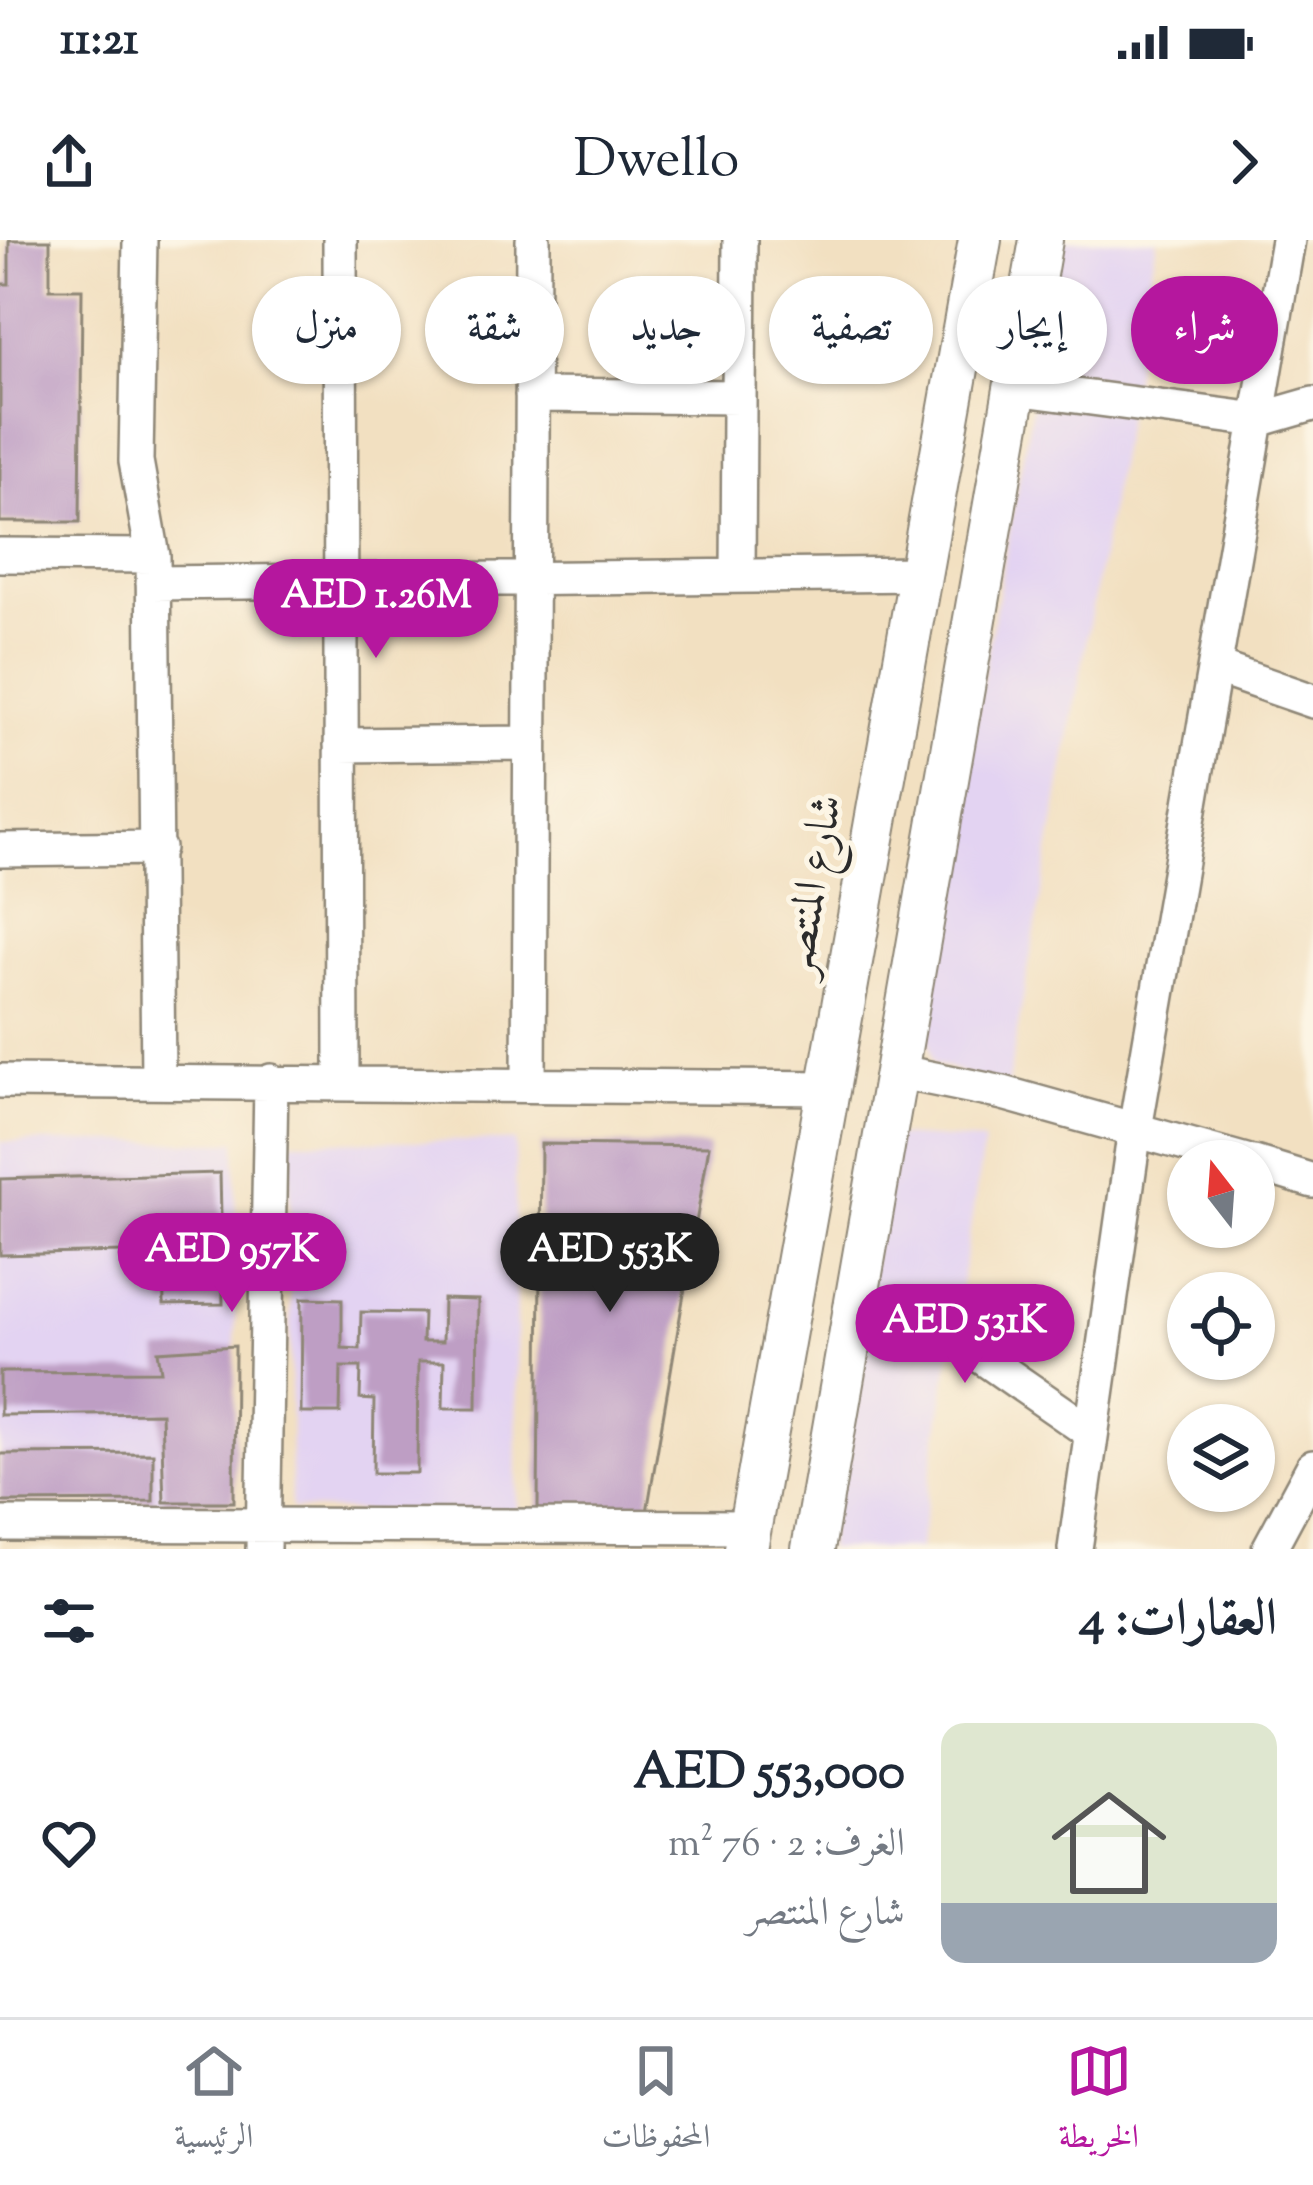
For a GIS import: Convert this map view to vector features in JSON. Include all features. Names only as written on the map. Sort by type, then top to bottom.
[{"type":"main road","name":"شارع المنتصر","points":[[748,1538],[980,240]]},
{"type":"main road","points":[[813,1549],[1041,240]]},
{"type":"street","points":[[140,240],[136,461],[153,570],[158,1081]]},
{"type":"street","points":[[340,240],[342,1083]]},
{"type":"street","points":[[529,1085],[533,240]]},
{"type":"street","points":[[738,576],[740,240]]},
{"type":"street","points":[[1075,1549],[1135,1129],[1288,240]]},
{"type":"street","points":[[1015,388],[1258,420],[1313,404]]},
{"type":"street","points":[[532,395],[739,398]]},
{"type":"street","points":[[0,555],[153,570],[341,580],[921,574]]},
{"type":"street","points":[[1215,667],[1313,701]]},
{"type":"street","points":[[341,745],[530,743]]},
{"type":"street","points":[[0,850],[158,848]]},
{"type":"street","points":[[896,1071],[1173,1140]]},
{"type":"street","points":[[0,1081],[832,1088]]},
{"type":"street","points":[[262,1536],[271,1082]]},
{"type":"street","points":[[1275,1169],[1313,1180]]},
{"type":"street","points":[[854,1313],[958,1341],[1090,1432]]},
{"type":"street","points":[[1269,1549],[1313,1466]]},
{"type":"street","points":[[0,1524],[262,1536],[748,1538]]},
{"type":"shaded area","points":[[1062,240],[1157,240],[1151,276],[1131,276],[1132,384],[1007,1089],[933,1063],[923,1011],[1036,384],[1107,384],[1107,276],[1056,276]]},
{"type":"shaded area","points":[[893,1136],[984,1141],[919,1549],[827,1549]]},
{"type":"shaded area","points":[[290,1141],[515,1141],[517,1515],[291,1509]]},
{"type":"shaded area","points":[[0,1142],[236,1142],[234,1502],[0,1502]]},
{"type":"building","points":[[9,240],[50,240],[50,289],[82,289],[80,522],[0,522],[0,284],[9,284]]},
{"type":"building","points":[[541,1144],[709,1146],[647,1512],[538,1510]]},
{"type":"building","points":[[220,1173],[223,1304],[164,1305],[163,1251],[0,1255],[0,1179]]},
{"type":"building","points":[[302,1298],[342,1299],[342,1348],[360,1349],[361,1312],[423,1313],[422,1342],[442,1342],[443,1299],[478,1300],[477,1408],[443,1408],[444,1362],[418,1362],[417,1473],[373,1473],[374,1400],[360,1399],[361,1367],[341,1367],[340,1413],[301,1413]]},
{"type":"building","points":[[235,1346],[234,1502],[164,1502],[161,1413],[0,1415],[0,1372],[161,1371],[158,1351]]},
{"type":"building","points":[[153,1453],[153,1501],[0,1502],[0,1454]]}]
